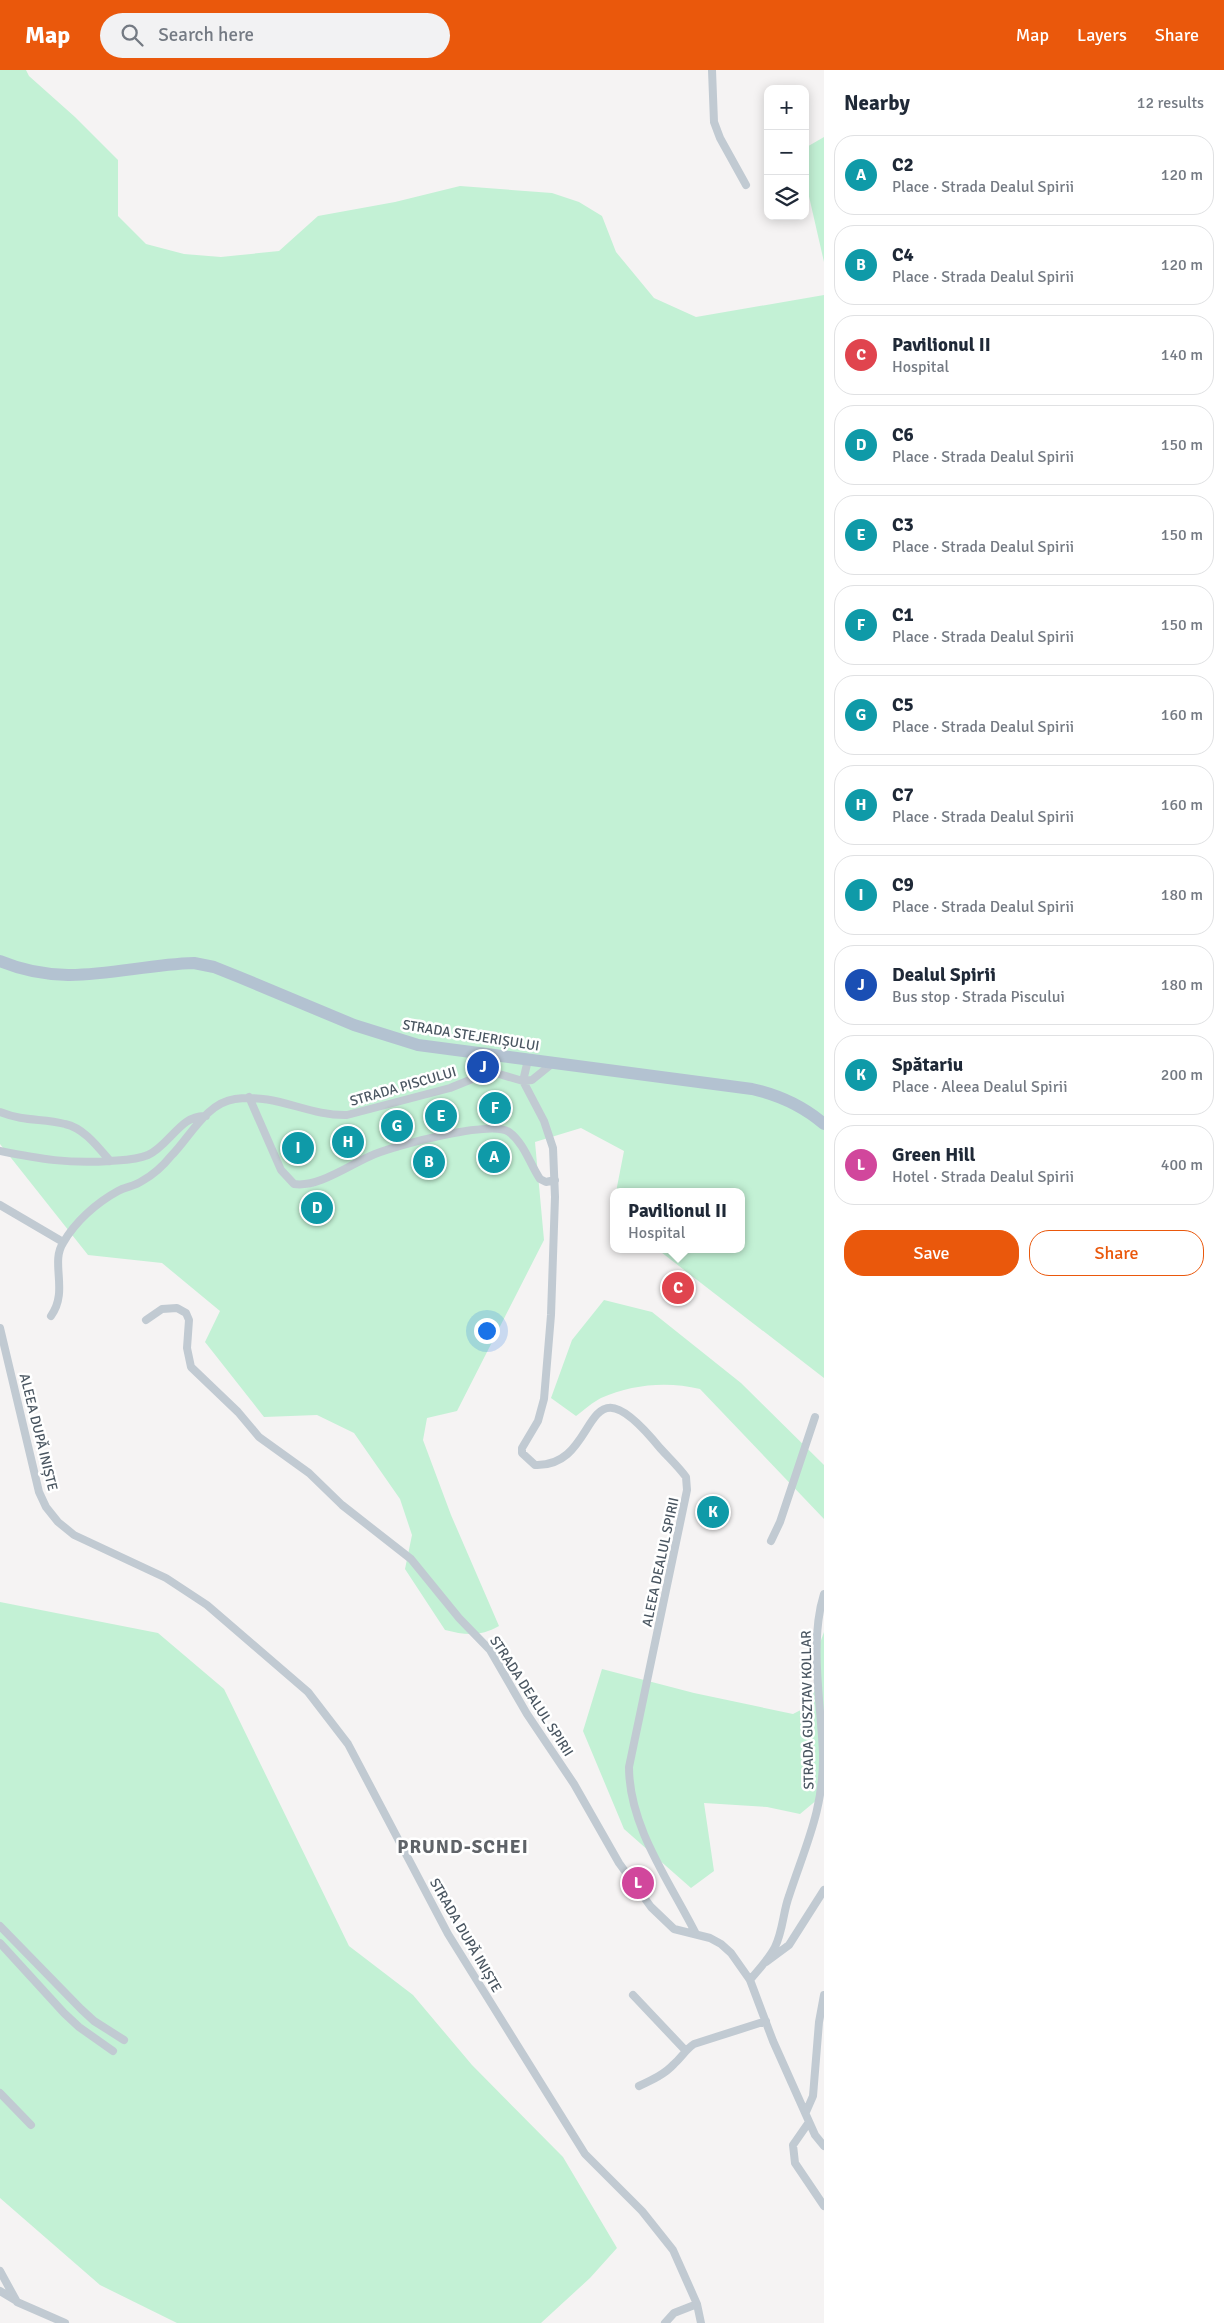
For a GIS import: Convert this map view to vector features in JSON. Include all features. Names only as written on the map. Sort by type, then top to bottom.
[{"type":"main road","name":"STRADA STEJERIȘULUI","points":[[0,961],[23,970],[68,976],[194,963],[214,967],[240,977],[298,1003],[386,1037],[418,1045],[752,1089],[791,1101],[811,1112],[824,1124]]},
{"type":"street","points":[[712,70],[714,122],[720,138],[746,185]]},
{"type":"street","points":[[528,1060],[523,1081],[532,1080],[553,1062]]},
{"type":"street","name":"STRADA PISCULUI","points":[[63,1242],[80,1221],[101,1202],[118,1190],[142,1182],[159,1169],[219,1104],[249,1097],[273,1099],[331,1116],[347,1115],[450,1088],[487,1073],[499,1074],[523,1081]]},
{"type":"street","name":"ALEEA DEALUL SPIRII","points":[[523,1081],[544,1121],[553,1148],[555,1180],[551,1315],[544,1399],[538,1421],[522,1448],[522,1453],[535,1465],[554,1462],[572,1450],[596,1416],[604,1408],[614,1406],[631,1415],[686,1477],[687,1490],[629,1767],[629,1789],[635,1812],[696,1934]]},
{"type":"street","points":[[249,1097],[281,1170],[294,1184],[311,1184],[395,1146],[486,1128],[506,1130],[521,1145],[540,1179],[546,1182],[555,1180]]},
{"type":"street","points":[[0,1112],[25,1120],[67,1124],[78,1130],[110,1161]]},
{"type":"street","points":[[0,1151],[42,1160],[79,1164],[146,1156],[158,1150],[188,1120],[198,1116],[206,1116]]},
{"type":"street","points":[[0,1205],[63,1242],[60,1253],[60,1295],[57,1308],[51,1316]]},
{"type":"street","name":"STRADA DEALUL SPIRII","points":[[146,1320],[162,1309],[177,1308],[186,1313],[189,1320],[187,1348],[191,1367],[238,1412],[259,1437],[309,1473],[342,1505],[394,1545],[424,1573],[459,1618],[490,1650],[527,1714],[574,1784],[620,1863],[651,1907],[674,1928],[721,1944],[731,1953],[750,1980],[809,2122],[824,2146]]},
{"type":"street","name":"ALEEA DUPĂ INIȘTE","points":[[0,1328],[39,1492],[46,1507],[58,1522],[74,1535],[97,1546]]},
{"type":"street","points":[[771,1542],[780,1522],[815,1416]]},
{"type":"street","name":"STRADA DUPĂ INIȘTE","points":[[97,1546],[166,1578],[207,1605],[308,1692],[330,1719],[348,1744],[448,1934],[585,2154],[642,2210],[674,2250],[697,2304],[701,2323]]},
{"type":"street","name":"STRADA GUSZTAV KOLLAR","points":[[750,1980],[775,1948],[789,1895],[820,1807],[823,1754],[817,1650],[819,1619],[824,1594]]},
{"type":"street","name":"STRADA GUSZTAV KOLLAR","points":[[762,1964],[789,1945],[824,1890]]},
{"type":"street","points":[[0,1926],[94,2021],[124,2040]]},
{"type":"street","points":[[0,1943],[64,2013],[79,2027],[113,2051]]},
{"type":"street","points":[[633,1995],[685,2050]]},
{"type":"street","points":[[806,2112],[813,2096],[819,2022],[824,1995]]},
{"type":"street","points":[[639,2086],[661,2075],[674,2064],[685,2050],[694,2044],[766,2021]]},
{"type":"street","points":[[0,2093],[31,2125]]},
{"type":"street","points":[[809,2122],[793,2145],[795,2163],[824,2206]]},
{"type":"street","points":[[0,2271],[17,2302]]},
{"type":"street","points":[[0,2291],[17,2302],[65,2323]]},
{"type":"street","points":[[665,2323],[674,2313],[697,2304]]},
{"type":"green space","points":[[0,70],[26,70],[29,76],[75,117],[118,160],[118,216],[146,244],[184,254],[221,257],[279,251],[318,216],[395,202],[460,186],[552,193],[579,202],[602,216],[616,252],[654,298],[696,317],[824,295],[824,1378],[662,1253],[745,1253],[745,1188],[617,1188],[624,1151],[581,1128],[535,1142],[544,1240],[457,1411],[427,1418],[423,1440],[451,1515],[499,1626],[492,1630],[472,1634],[445,1630],[405,1569],[412,1535],[400,1499],[354,1433],[317,1415],[264,1417],[205,1342],[220,1311],[162,1263],[88,1255],[0,1144]]},
{"type":"green space","points":[[824,137],[824,262],[809,196],[809,146]]},
{"type":"green space","points":[[604,1300],[652,1312],[741,1383],[824,1465],[824,1519],[700,1389],[675,1385],[638,1387],[601,1398],[576,1416],[551,1398],[572,1340]]},
{"type":"green space","points":[[0,1602],[158,1633],[224,1689],[349,1946],[413,1995],[472,2065],[563,2157],[617,2248],[590,2278],[541,2323],[177,2323],[100,2285],[0,2198]]},
{"type":"green space","points":[[824,1632],[824,1794],[800,1814],[767,1807],[704,1803],[714,1871],[691,1888],[624,1829],[583,1731],[602,1669],[694,1693],[793,1714],[812,1704],[820,1643]]},
{"type":"place","name":"Dealul Spirii","points":[[483,1067]]},
{"type":"place","name":"C1","points":[[495,1108]]},
{"type":"place","name":"C3","points":[[441,1116]]},
{"type":"place","name":"C5","points":[[397,1126]]},
{"type":"place","name":"C7","points":[[348,1142]]},
{"type":"place","name":"C9","points":[[298,1148]]},
{"type":"place","name":"C2","points":[[494,1157]]},
{"type":"place","name":"C4","points":[[429,1162]]},
{"type":"place","name":"C6","points":[[317,1208]]},
{"type":"place","name":"Pavilionul II","points":[[678,1288]]},
{"type":"place","name":"Spătariu","points":[[713,1512]]},
{"type":"place","name":"Green Hill","points":[[638,1883]]},
{"type":"district","name":"PRUND-SCHEI","points":[[463,1846]]}]
